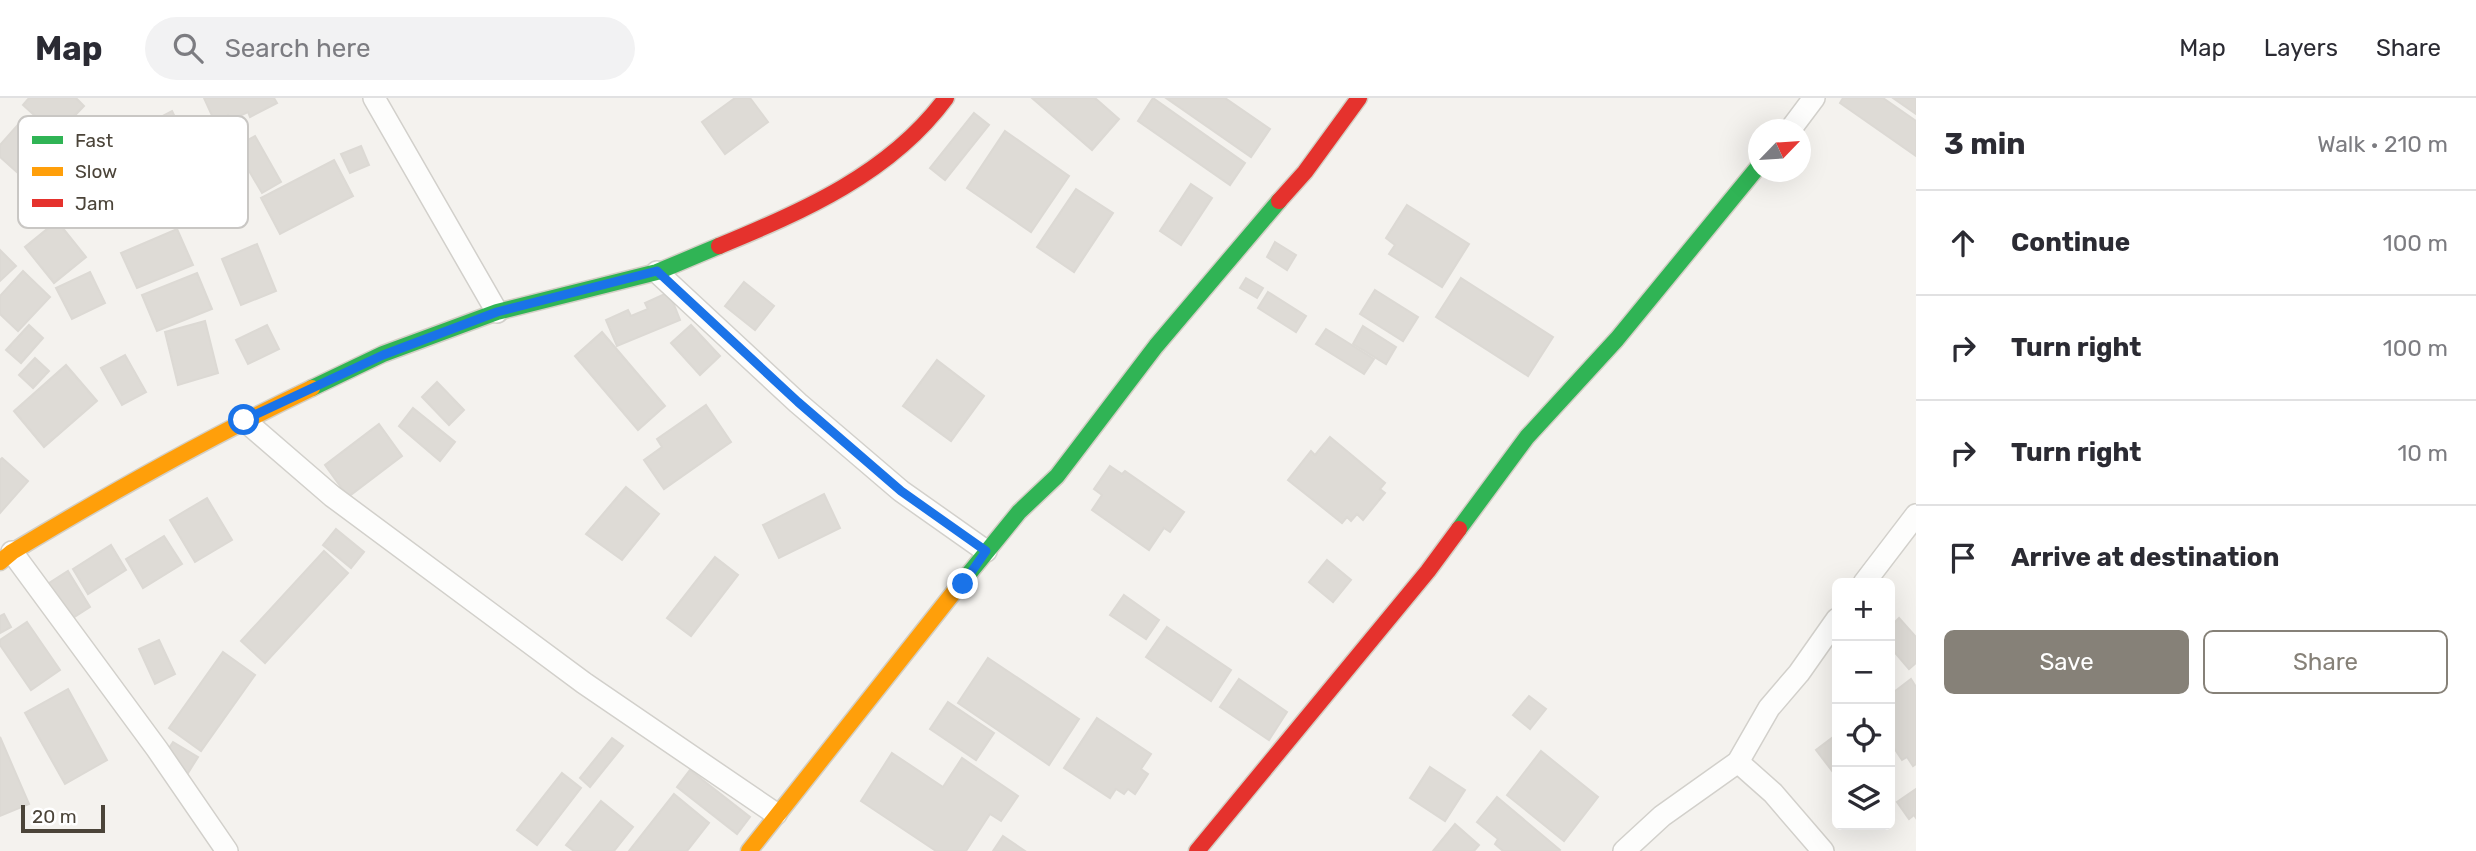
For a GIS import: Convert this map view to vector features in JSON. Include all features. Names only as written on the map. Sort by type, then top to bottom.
[{"type":"street","points":[[374,98],[497,312]]},
{"type":"street","points":[[227,851],[158,749],[6,557],[126,485],[244,420],[383,355],[497,312],[657,271],[773,224],[831,196],[884,159],[932,117],[946,98]]},
{"type":"street","points":[[749,851],[963,584],[986,551],[1019,512],[1057,476],[1165,336],[1249,234],[1305,172],[1359,98]]},
{"type":"street","points":[[1798,119],[1814,98]]},
{"type":"street","points":[[1197,851],[1428,571],[1527,437],[1617,339],[1748,180]]},
{"type":"street","points":[[657,271],[798,402],[901,491],[986,551]]},
{"type":"street","points":[[244,420],[332,496],[584,683],[776,814]]},
{"type":"street","points":[[1868,578],[1916,515]]},
{"type":"street","points":[[1624,851],[1662,816],[1738,762],[1769,708],[1799,673],[1832,626]]},
{"type":"street","points":[[1738,762],[1773,793],[1823,851]]},
{"type":"building","points":[[29,98],[76,98],[84,106],[74,116],[35,116],[23,105]]},
{"type":"building","points":[[204,98],[274,98],[277,103],[250,117],[248,112],[240,116],[212,116]]},
{"type":"building","points":[[735,98],[750,98],[768,122],[725,154],[702,122]]},
{"type":"building","points":[[1032,98],[1095,98],[1119,119],[1092,150]]},
{"type":"building","points":[[1153,98],[1245,163],[1230,185],[1138,121]]},
{"type":"building","points":[[1166,98],[1225,98],[1270,129],[1251,157]]},
{"type":"building","points":[[1843,98],[1883,98],[1916,121],[1916,156],[1840,103]]},
{"type":"building","points":[[1893,98],[1916,98],[1916,114]]},
{"type":"building","points":[[974,113],[989,125],[945,180],[930,168]]},
{"type":"building","points":[[18,125],[18,173],[0,157],[0,145]]},
{"type":"building","points":[[1005,131],[1069,176],[1031,232],[967,188]]},
{"type":"building","points":[[255,136],[281,182],[262,193],[248,169],[248,140]]},
{"type":"building","points":[[361,146],[369,165],[350,173],[341,154]]},
{"type":"building","points":[[334,160],[353,196],[280,234],[261,198]]},
{"type":"building","points":[[1191,184],[1212,198],[1181,245],[1160,231]]},
{"type":"building","points":[[1076,189],[1113,213],[1074,272],[1037,247]]},
{"type":"building","points":[[1407,205],[1469,244],[1442,287],[1389,254],[1395,245],[1386,238]]},
{"type":"building","points":[[48,228],[63,228],[86,257],[54,283],[25,247]]},
{"type":"building","points":[[177,229],[193,265],[137,288],[121,253]]},
{"type":"building","points":[[1275,242],[1296,255],[1287,270],[1267,257]]},
{"type":"building","points":[[257,244],[276,291],[241,305],[222,259]]},
{"type":"building","points":[[0,250],[16,266],[0,281]]},
{"type":"building","points":[[23,271],[50,297],[18,331],[0,314],[0,296]]},
{"type":"building","points":[[90,272],[105,303],[72,319],[56,288]]},
{"type":"building","points":[[197,273],[212,309],[157,331],[142,295]]},
{"type":"building","points":[[1246,278],[1263,288],[1257,298],[1240,288]]},
{"type":"building","points":[[1461,278],[1553,337],[1528,376],[1436,317]]},
{"type":"building","points":[[744,282],[774,306],[755,330],[725,306]]},
{"type":"building","points":[[1375,290],[1418,317],[1403,341],[1360,314]]},
{"type":"building","points":[[669,292],[680,320],[617,346],[606,320],[628,310],[631,316],[648,309],[645,303]]},
{"type":"building","points":[[1268,292],[1306,316],[1296,332],[1258,308]]},
{"type":"building","points":[[205,321],[218,373],[178,385],[165,332]]},
{"type":"building","points":[[29,325],[43,338],[21,363],[6,350]]},
{"type":"building","points":[[267,325],[279,349],[248,364],[236,340]]},
{"type":"building","points":[[691,325],[720,356],[700,375],[671,343]]},
{"type":"building","points":[[1363,326],[1396,347],[1386,364],[1353,344]]},
{"type":"building","points":[[1326,329],[1374,359],[1364,374],[1316,344]]},
{"type":"building","points":[[602,332],[665,406],[638,430],[575,356]]},
{"type":"building","points":[[125,355],[146,392],[122,405],[101,368]]},
{"type":"building","points":[[35,358],[49,371],[33,388],[19,375]]},
{"type":"building","points":[[937,360],[984,396],[951,441],[903,406]]},
{"type":"building","points":[[66,365],[97,401],[44,447],[14,411]]},
{"type":"building","points":[[437,382],[464,410],[449,425],[422,397]]},
{"type":"building","points":[[706,405],[731,442],[664,489],[644,460],[662,447],[657,439]]},
{"type":"building","points":[[413,408],[455,442],[440,461],[399,426]]},
{"type":"building","points":[[379,424],[402,456],[348,497],[325,465]]},
{"type":"building","points":[[1330,437],[1385,483],[1380,489],[1385,493],[1363,520],[1357,514],[1351,521],[1347,517],[1342,523],[1288,480],[1311,451],[1315,455]]},
{"type":"building","points":[[2,458],[28,481],[0,513],[0,460]]},
{"type":"building","points":[[1110,466],[1122,474],[1125,471],[1184,512],[1170,532],[1164,528],[1149,550],[1092,510],[1102,495],[1094,489]]},
{"type":"building","points":[[626,487],[659,514],[622,560],[586,534]]},
{"type":"building","points":[[824,494],[840,528],[779,558],[763,525]]},
{"type":"building","points":[[207,498],[232,540],[195,562],[170,520]]},
{"type":"building","points":[[336,529],[364,552],[351,568],[323,545]]},
{"type":"building","points":[[164,536],[182,564],[143,588],[126,559]]},
{"type":"building","points":[[111,545],[126,570],[88,594],[73,569]]},
{"type":"building","points":[[324,551],[348,573],[265,663],[241,641]]},
{"type":"building","points":[[715,557],[738,575],[691,636],[667,618]]},
{"type":"building","points":[[1327,560],[1351,580],[1333,602],[1309,582]]},
{"type":"building","points":[[68,571],[90,607],[57,628],[35,592]]},
{"type":"building","points":[[1124,595],[1159,620],[1146,639],[1110,615]]},
{"type":"building","points":[[4,614],[11,627],[0,633],[0,616]]},
{"type":"building","points":[[1899,618],[1916,637],[1916,663],[1909,669],[1895,653],[1895,622]]},
{"type":"building","points":[[27,622],[60,670],[31,690],[0,645],[0,640]]},
{"type":"building","points":[[1167,627],[1231,670],[1211,701],[1146,657]]},
{"type":"building","points":[[159,640],[175,674],[155,684],[139,649]]},
{"type":"building","points":[[223,652],[255,675],[201,751],[169,728]]},
{"type":"building","points":[[988,658],[1079,719],[1049,765],[958,703]]},
{"type":"building","points":[[1239,679],[1287,712],[1269,740],[1220,707]]},
{"type":"building","points":[[1911,679],[1916,687],[1916,764],[1913,766],[1907,757],[1902,760],[1895,750],[1895,691]]},
{"type":"building","points":[[68,689],[107,760],[65,784],[25,713]]},
{"type":"building","points":[[1529,696],[1546,709],[1530,729],[1513,715]]},
{"type":"building","points":[[948,702],[994,733],[976,760],[930,729]]},
{"type":"building","points":[[1097,718],[1151,754],[1141,769],[1148,774],[1135,794],[1128,789],[1124,794],[1116,789],[1110,798],[1064,768]]},
{"type":"building","points":[[0,737],[29,804],[0,816]]},
{"type":"building","points":[[612,738],[623,746],[590,787],[580,778]]},
{"type":"building","points":[[1832,738],[1832,771],[1816,750]]},
{"type":"building","points":[[173,742],[198,757],[183,781],[158,765]]},
{"type":"building","points":[[1541,751],[1598,797],[1564,841],[1507,795]]},
{"type":"building","points":[[892,753],[943,787],[962,758],[1018,796],[1001,821],[990,814],[966,851],[936,851],[861,801]]},
{"type":"building","points":[[1430,767],[1465,790],[1445,821],[1410,798]]},
{"type":"building","points":[[690,770],[750,817],[737,834],[677,787]]},
{"type":"building","points":[[562,773],[581,788],[537,845],[517,830]]},
{"type":"building","points":[[1916,789],[1916,818],[1914,815],[1909,819],[1897,802]]},
{"type":"building","points":[[674,794],[709,823],[687,851],[629,851]]},
{"type":"building","points":[[1497,797],[1560,850],[1503,851],[1495,844],[1498,839],[1477,822]]},
{"type":"building","points":[[601,801],[633,827],[614,851],[574,851],[566,845]]},
{"type":"building","points":[[1455,824],[1479,845],[1474,851],[1433,851]]},
{"type":"building","points":[[1003,836],[1025,851],[993,851]]},
{"type":"traffic: fast","points":[[1459,529],[1527,437],[1617,339],[1748,179]]},
{"type":"traffic: fast","points":[[954,592],[1019,512],[1057,476],[1156,346],[1279,201]]},
{"type":"traffic: fast","points":[[312,388],[383,354],[497,312],[657,272],[719,246]]},
{"type":"traffic: slow","points":[[0,562],[12,552],[160,466],[312,388]]},
{"type":"traffic: slow","points":[[749,851],[954,592]]},
{"type":"traffic: jam","points":[[719,246],[813,204],[872,169],[899,148],[946,98]]},
{"type":"traffic: jam","points":[[1279,201],[1305,172],[1359,98]]},
{"type":"traffic: jam","points":[[1197,851],[1428,571],[1459,529]]},
{"type":"route","points":[[244,420],[383,355],[497,312],[657,271],[798,402],[901,491],[986,551],[963,584]]}]
